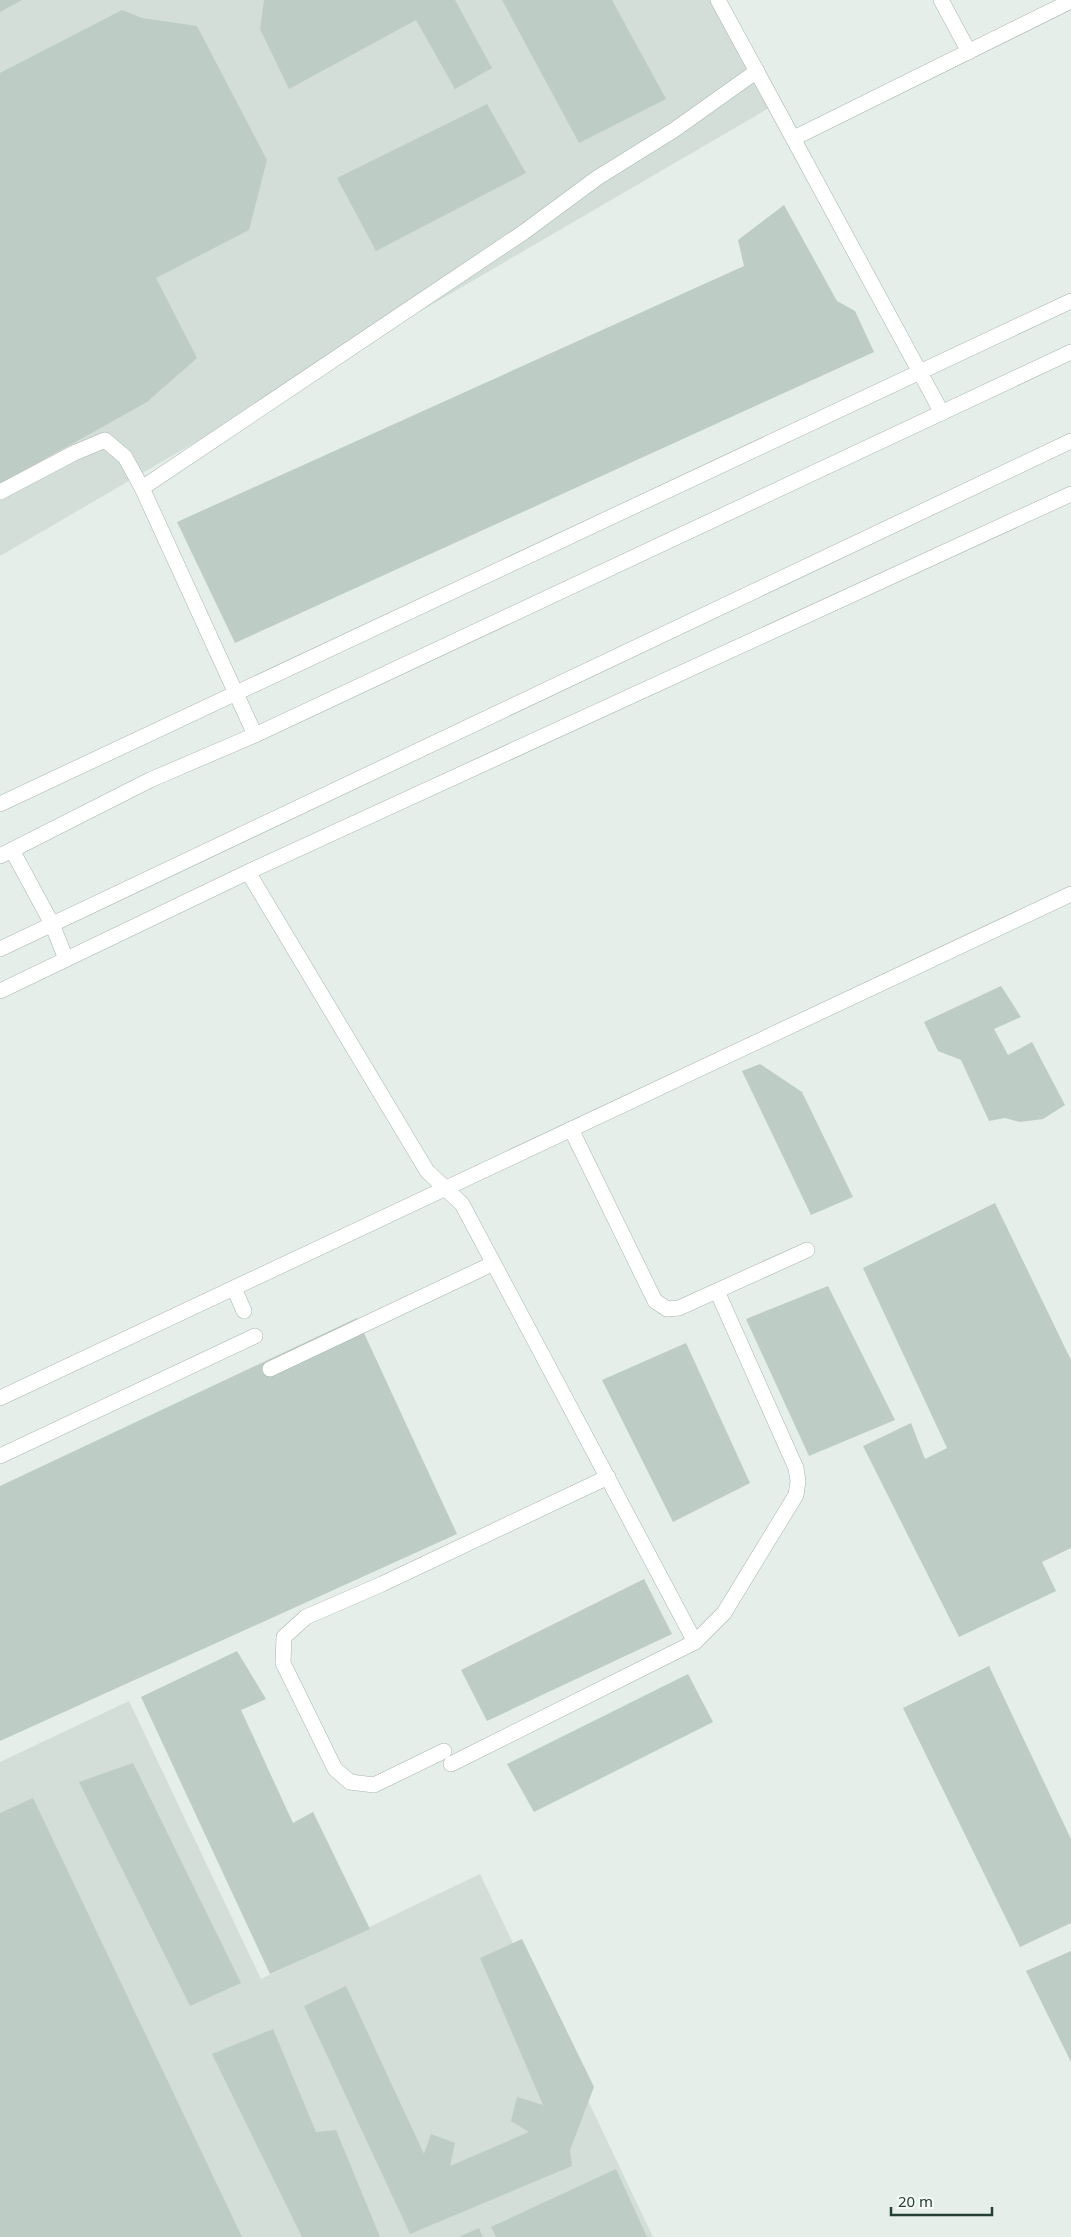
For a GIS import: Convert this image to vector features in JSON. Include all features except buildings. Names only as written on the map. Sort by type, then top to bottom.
[{"type":"street","points":[[718,0],[942,413]]},
{"type":"street","points":[[941,0],[969,52]]},
{"type":"street","points":[[794,138],[1071,1]]},
{"type":"street","points":[[142,488],[524,232],[597,178],[674,130],[757,71]]},
{"type":"street","points":[[0,804],[1071,301]]},
{"type":"street","points":[[66,959],[52,924],[6,853],[150,780],[255,736],[1071,352]]},
{"type":"street","points":[[0,492],[74,453],[105,440],[125,457],[142,488],[255,736]]},
{"type":"street","points":[[0,949],[1071,441]]},
{"type":"street","points":[[0,992],[248,872],[1071,494]]},
{"type":"street","points":[[248,872],[427,1171],[462,1204],[492,1264],[695,1642]]},
{"type":"street","points":[[0,1398],[1071,894]]},
{"type":"street","points":[[571,1129],[655,1301],[667,1309],[679,1308],[807,1250]]},
{"type":"street","points":[[270,1369],[492,1264]]},
{"type":"street","points":[[234,1288],[244,1311]]},
{"type":"street","points":[[452,1764],[695,1642],[724,1613],[796,1496],[798,1481],[796,1468],[717,1291]]},
{"type":"street","points":[[0,1456],[256,1336]]},
{"type":"street","points":[[444,1751],[374,1785],[350,1782],[335,1769],[283,1663],[284,1637],[306,1617],[382,1584],[608,1477]]},
{"type":"shaded area","points":[[0,0],[719,0],[781,101],[0,556]]},
{"type":"shaded area","points":[[129,1701],[261,1979],[480,1874],[653,2237],[0,2237],[0,1762]]}]
